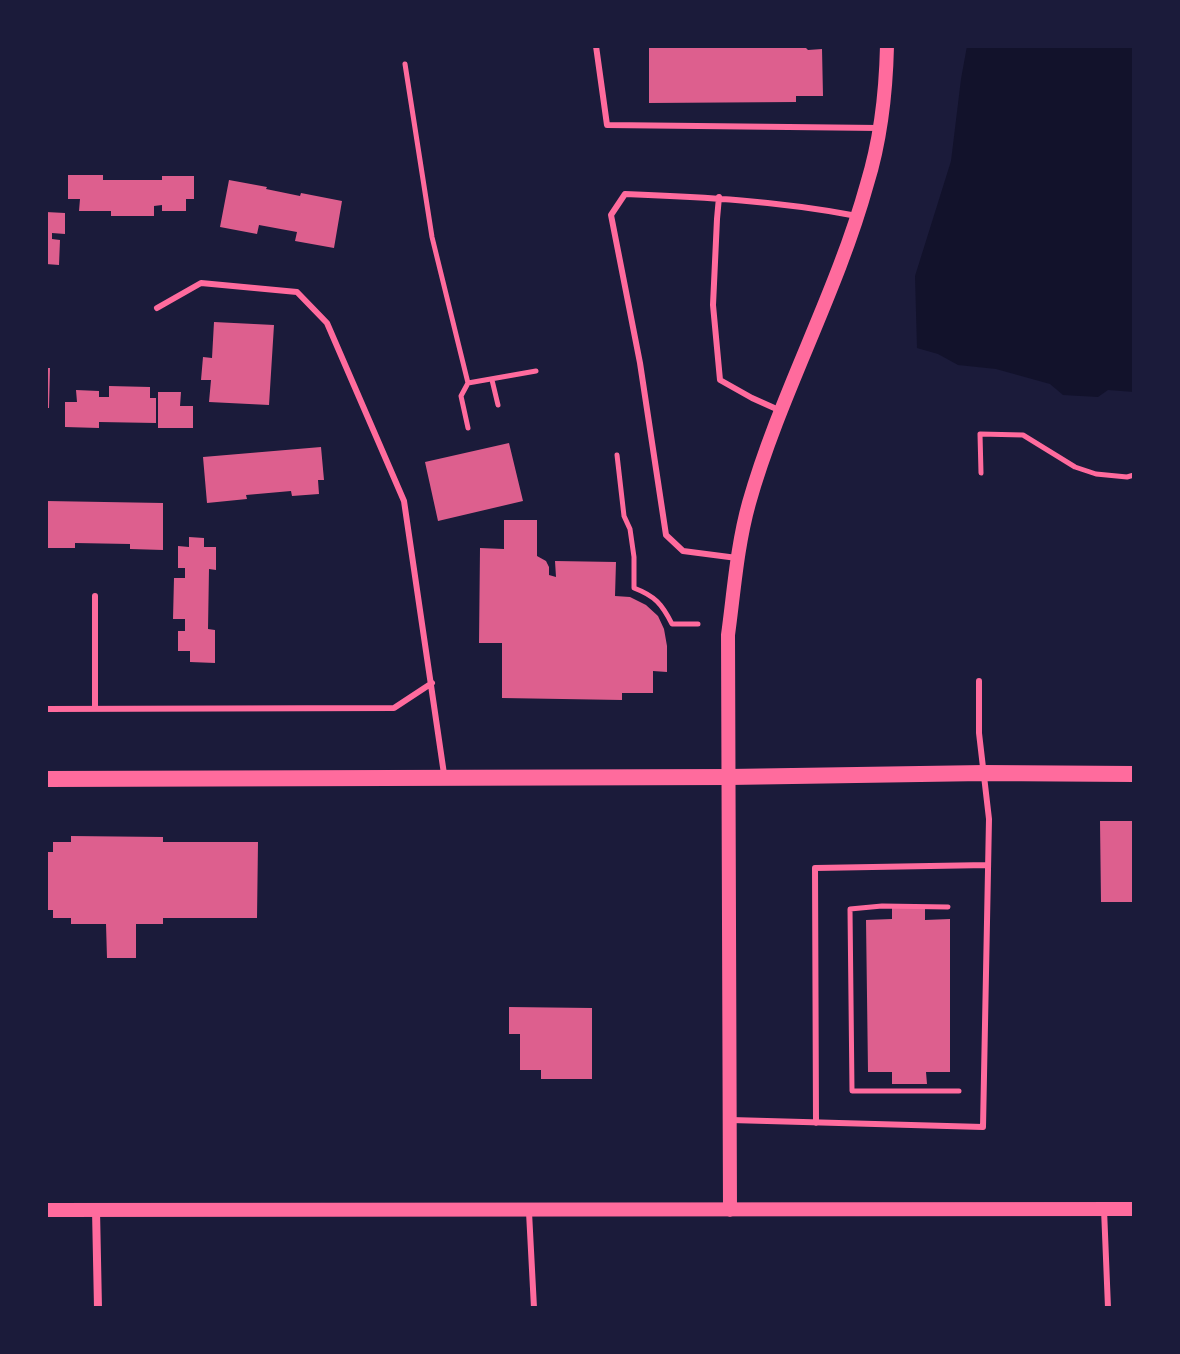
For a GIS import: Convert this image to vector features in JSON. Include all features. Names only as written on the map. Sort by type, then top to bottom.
[{"type":"main road","points":[[46,779],[1134,774]]},
{"type":"street","points":[[730,1210],[728,635],[738,559],[749,504],[781,411],[839,266],[868,183],[879,128],[887,46]]},
{"type":"street","points":[[46,1210],[1134,1209]]},
{"type":"street","points":[[96,1210],[98,1308]]},
{"type":"lane","points":[[596,46],[607,125],[879,128]]},
{"type":"lane","points":[[738,559],[683,551],[666,535],[640,363],[611,215],[625,194],[719,197],[857,216]]},
{"type":"lane","points":[[719,197],[713,305],[720,380],[781,411]]},
{"type":"lane","points":[[157,308],[201,283],[297,292],[327,323],[404,501],[445,778]]},
{"type":"lane","points":[[95,596],[95,709]]},
{"type":"lane","points":[[731,1120],[983,1127],[989,819],[979,733],[979,681]]},
{"type":"lane","points":[[46,709],[394,708],[432,683]]},
{"type":"lane","points":[[816,1123],[815,868],[988,865]]},
{"type":"lane","points":[[528,1208],[534,1308]]},
{"type":"lane","points":[[1104,1209],[1108,1308]]},
{"type":"path","points":[[405,64],[432,237],[468,383],[461,396],[468,428]]},
{"type":"path","points":[[468,383],[536,371]]},
{"type":"path","points":[[492,380],[498,405]]},
{"type":"path","points":[[981,473],[980,434],[1023,435],[1075,467],[1096,474],[1134,475]]},
{"type":"path","points":[[617,455],[624,516],[630,529],[634,557],[634,588],[651,594],[672,624],[698,624]]},
{"type":"path","points":[[948,907],[850,909],[852,1091],[959,1091]]},
{"type":"shaded area","points":[[967,46],[1134,46],[1134,392],[1108,390],[1098,397],[1063,395],[1050,384],[996,369],[958,365],[938,354],[917,348],[915,276],[951,161]]},
{"type":"building","points":[[649,46],[804,46],[808,50],[822,49],[823,96],[796,96],[796,102],[649,103]]},
{"type":"building","points":[[68,175],[103,175],[103,180],[162,180],[162,176],[194,176],[194,199],[186,199],[186,211],[162,211],[162,205],[154,206],[154,216],[111,216],[111,211],[79,211],[80,199],[68,199]]},
{"type":"building","points":[[229,180],[300,196],[301,193],[342,201],[334,248],[295,241],[297,232],[259,225],[257,234],[220,227]]},
{"type":"building","points":[[46,212],[65,213],[65,234],[52,233],[52,239],[60,240],[59,265],[46,264]]},
{"type":"building","points":[[214,322],[274,325],[269,405],[209,402],[211,380],[201,380],[203,357],[212,358]]},
{"type":"building","points":[[46,368],[50,368],[49,408],[46,408]]},
{"type":"building","points":[[109,386],[150,387],[150,398],[156,398],[156,423],[99,422],[99,428],[65,427],[65,402],[77,402],[76,390],[99,391],[99,397],[109,397]]},
{"type":"building","points":[[158,392],[181,392],[180,406],[193,406],[193,428],[158,428]]},
{"type":"building","points":[[509,443],[523,501],[438,521],[425,462]]},
{"type":"building","points":[[321,447],[324,480],[318,480],[319,494],[292,496],[291,491],[246,495],[247,499],[207,503],[203,457]]},
{"type":"building","points":[[46,501],[163,503],[163,550],[130,549],[130,544],[75,543],[75,548],[46,548]]},
{"type":"building","points":[[504,520],[537,520],[537,556],[546,561],[549,575],[556,577],[555,561],[616,562],[615,596],[630,597],[646,605],[658,616],[664,629],[667,672],[653,671],[653,693],[622,693],[622,700],[502,698],[502,643],[479,643],[480,548],[504,549]]},
{"type":"building","points":[[189,537],[204,538],[204,547],[216,547],[216,570],[209,569],[208,629],[215,630],[215,663],[190,662],[190,651],[178,651],[178,631],[185,631],[185,619],[173,619],[174,578],[185,578],[185,568],[178,568],[178,546],[189,547]]},
{"type":"building","points":[[1100,821],[1134,821],[1134,902],[1101,902]]},
{"type":"building","points":[[71,836],[163,837],[163,842],[258,842],[257,918],[163,918],[163,924],[136,924],[136,958],[107,958],[106,924],[71,924],[71,918],[53,918],[53,910],[46,910],[46,852],[53,852],[53,842],[71,842]]},
{"type":"building","points":[[892,907],[925,907],[925,920],[950,919],[950,1072],[926,1072],[927,1084],[892,1084],[892,1072],[868,1072],[866,920],[892,919]]},
{"type":"building","points":[[509,1007],[592,1008],[592,1079],[541,1079],[541,1070],[520,1070],[520,1034],[509,1034]]}]
